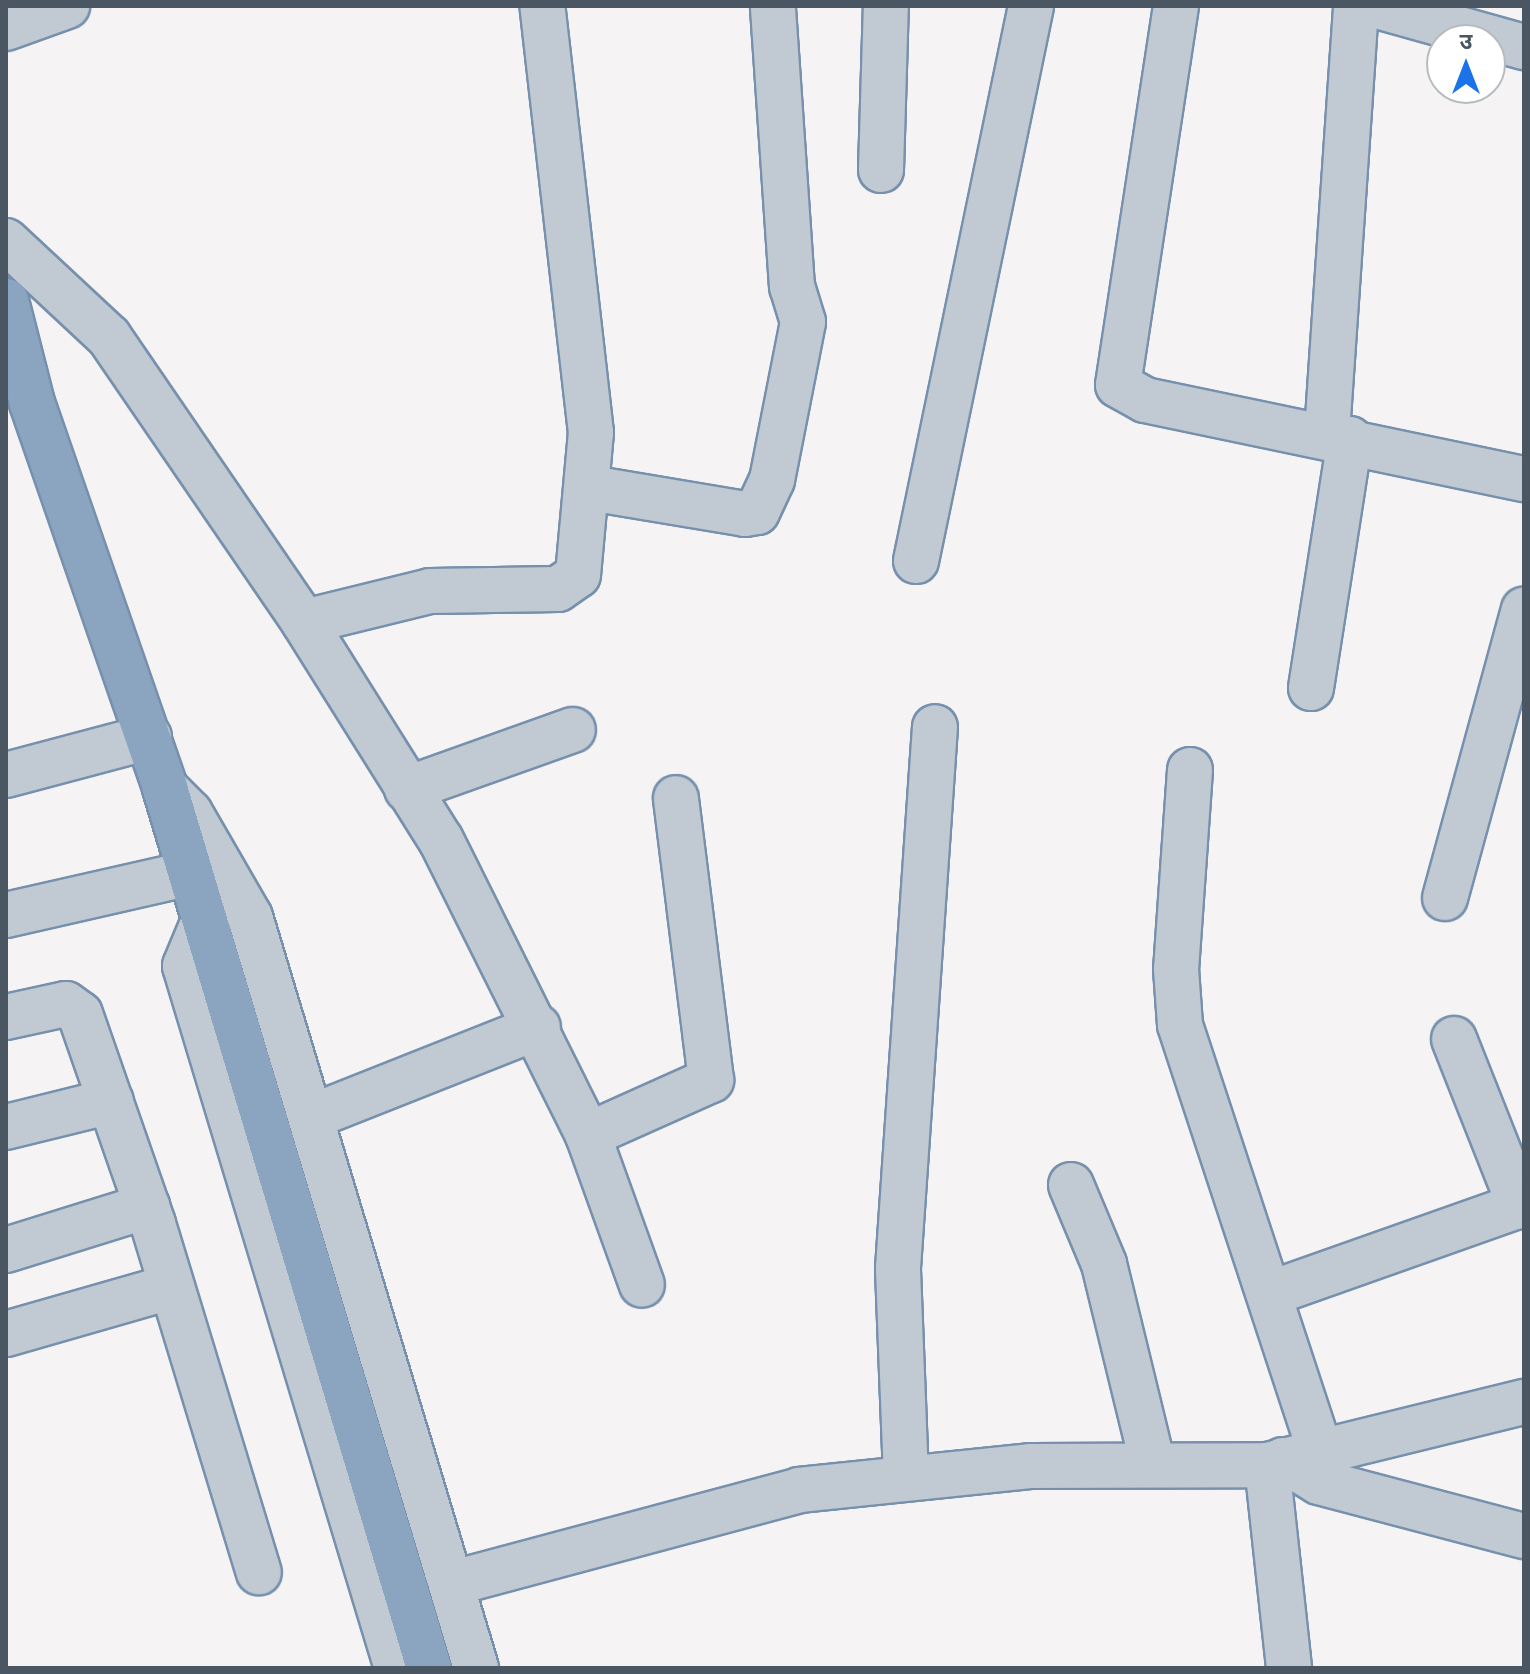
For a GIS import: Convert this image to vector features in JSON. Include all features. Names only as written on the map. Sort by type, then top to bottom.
[{"type":"highway","points":[[6,301],[19,405],[149,737],[429,1668]]},
{"type":"street","points":[[6,28],[67,6]]},
{"type":"street","points":[[304,622],[430,591],[573,584],[586,547],[591,433],[542,6]]},
{"type":"street","points":[[590,488],[745,514],[757,512],[772,480],[803,322],[792,287],[773,6]]},
{"type":"street","points":[[881,170],[886,6]]},
{"type":"street","points":[[916,561],[1031,6]]},
{"type":"street","points":[[1176,6],[1118,385],[1145,400],[1338,436],[1524,479]]},
{"type":"street","points":[[1311,688],[1338,436],[1356,6]]},
{"type":"street","points":[[1377,6],[1524,47]]},
{"type":"street","points":[[6,241],[109,337],[304,622],[407,789],[538,1027],[588,1135],[642,1285]]},
{"type":"street","points":[[1445,898],[1517,676],[1524,610]]},
{"type":"street","points":[[906,1478],[898,1268],[935,727]]},
{"type":"street","points":[[407,789],[573,730]]},
{"type":"street","points":[[6,775],[149,737]]},
{"type":"street","points":[[1190,770],[1176,969],[1180,1025],[1272,1293],[1290,1459],[1289,1668]]},
{"type":"street","points":[[165,788],[190,813],[250,917],[453,1583],[476,1668]]},
{"type":"street","points":[[588,1135],[711,1080],[676,798]]},
{"type":"street","points":[[6,915],[191,873]]},
{"type":"street","points":[[205,918],[185,966],[397,1668]]},
{"type":"street","points":[[6,1017],[74,1007],[147,1206],[259,1572]]},
{"type":"street","points":[[311,1117],[538,1027]]},
{"type":"street","points":[[1272,1293],[1522,1205],[1454,1039]]},
{"type":"street","points":[[6,1127],[111,1101]]},
{"type":"street","points":[[1071,1185],[1104,1264],[1153,1465]]},
{"type":"street","points":[[6,1250],[147,1206]]},
{"type":"street","points":[[6,1334],[170,1287]]},
{"type":"street","points":[[453,1583],[799,1490],[906,1478],[1290,1459],[1524,1402]]},
{"type":"street","points":[[1290,1459],[1319,1482],[1524,1536]]}]
